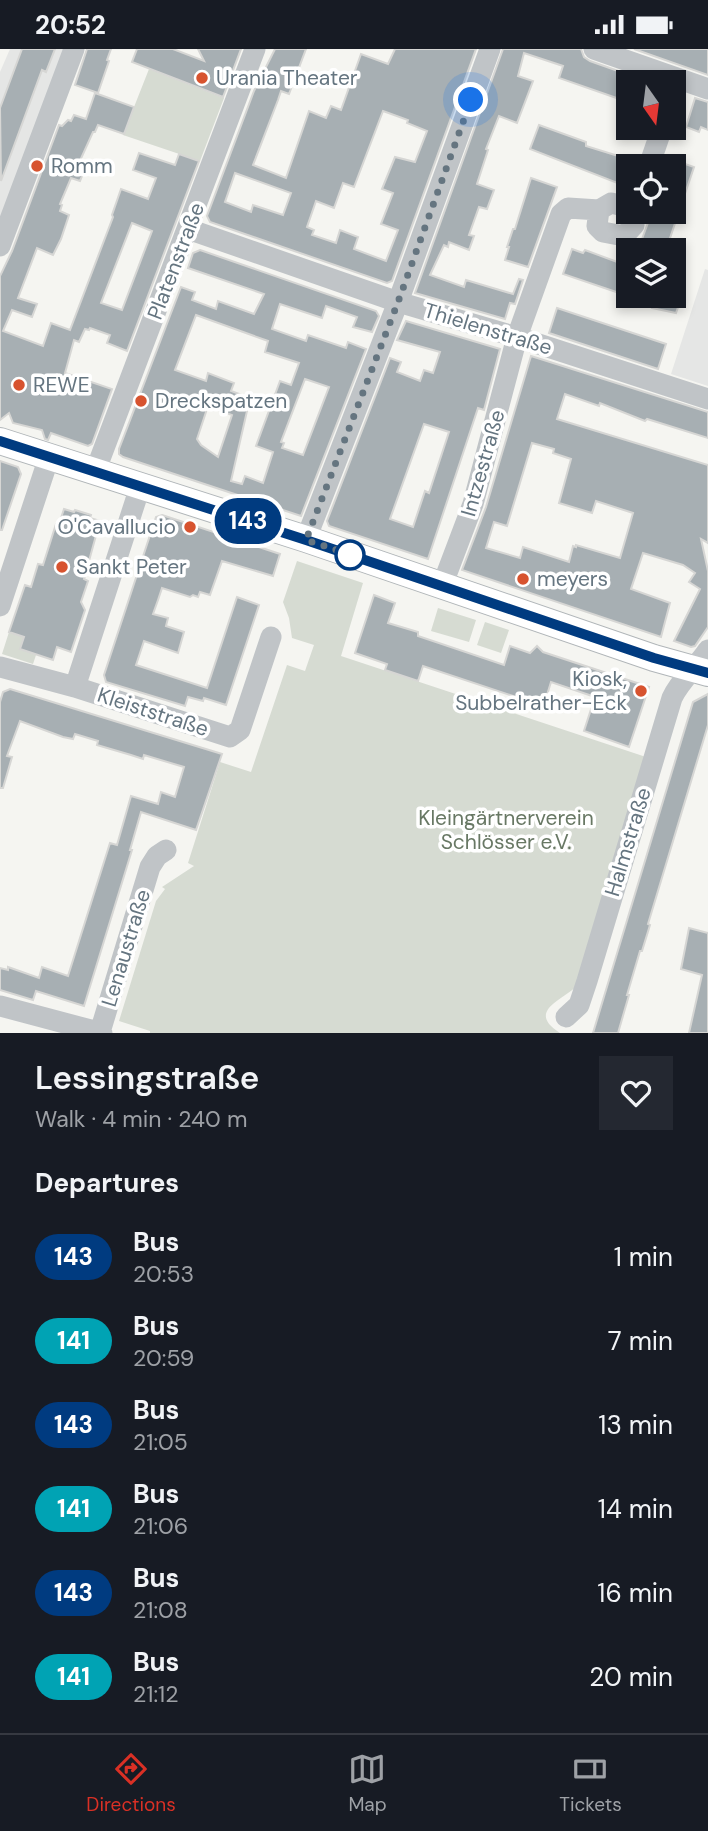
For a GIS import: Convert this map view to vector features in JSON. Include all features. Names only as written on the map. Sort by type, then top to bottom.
[{"type":"main road","points":[[0,441],[442,586],[704,664]]},
{"type":"street","points":[[0,246],[74,49]]},
{"type":"street","name":"Platenstraße","points":[[95,472],[255,49]]},
{"type":"street","points":[[306,540],[398,302],[490,49]]},
{"type":"street","points":[[594,49],[642,70]]},
{"type":"street","points":[[686,86],[708,89]]},
{"type":"street","points":[[616,204],[611,203],[599,210],[597,226],[613,236],[624,236],[634,224]]},
{"type":"street","name":"Intzestraße","points":[[442,586],[473,504],[517,337],[561,214],[568,208],[599,210]]},
{"type":"street","name":"Thielenstraße","points":[[188,229],[398,302],[517,337],[708,399]]},
{"type":"street","points":[[0,606],[49,457]]},
{"type":"street","points":[[75,687],[141,487]]},
{"type":"street","name":"Kleiststraße","points":[[0,667],[75,687],[230,737],[240,730],[271,637]]},
{"type":"street","name":"Halmstraße","points":[[566,1017],[579,1005],[676,689],[704,664]]},
{"type":"street","name":"Lenaustraße","points":[[0,1006],[101,1033],[150,867],[157,856],[166,850]]},
{"type":"shaded area","points":[[10,49],[68,49],[0,233],[0,72]]},
{"type":"shaded area","points":[[705,269],[708,270],[708,386],[671,374]]},
{"type":"green space","points":[[149,69],[224,98],[200,161],[123,135]]},
{"type":"green space","name":"Kleingärtnerverein Schlösser e.V.","points":[[297,561],[363,583],[341,656],[646,757],[576,987],[555,1002],[546,1013],[546,1019],[560,1033],[150,1033],[119,1021],[156,901],[165,889],[162,887],[194,866],[188,863],[220,762],[251,772],[287,665],[305,671],[314,645],[292,638],[283,602]]},
{"type":"green space","points":[[438,608],[476,620],[469,642],[431,631]]},
{"type":"green space","points":[[485,622],[509,630],[501,653],[477,645]]},
{"type":"green space","points":[[9,632],[24,637],[20,649],[36,655],[33,664],[2,654]]},
{"type":"building","points":[[22,49],[55,49],[46,72],[42,70],[1,181],[0,108]]},
{"type":"building","points":[[87,49],[111,49],[98,93],[75,85]]},
{"type":"building","name":"Urania Theater","points":[[137,49],[173,49],[204,61],[198,49],[241,49],[223,97],[132,62]]},
{"type":"building","points":[[275,49],[306,49],[289,94],[281,91],[253,165],[286,178],[309,111],[326,118],[331,106],[341,110],[361,54],[388,64],[395,49],[476,49],[392,281],[387,283],[210,222],[207,216],[254,91]],"holes":[[[383,111],[408,120],[407,123],[427,131],[415,162],[395,157],[382,189],[393,193],[381,224],[398,230],[386,261],[354,249],[358,237],[340,230],[336,243],[312,235],[314,230],[307,227],[316,201],[334,208],[343,183],[354,187]],[[235,173],[291,193],[283,215],[253,205],[251,212],[225,202]]]},
{"type":"building","points":[[503,49],[581,49],[584,57],[590,61],[616,70],[616,98],[559,78],[563,66],[524,53],[518,76],[533,81],[517,123],[499,116],[486,149],[488,150],[477,184],[494,190],[487,209],[479,207],[469,235],[474,236],[469,250],[449,242],[448,247],[444,245],[430,275],[464,287],[466,280],[513,294],[519,279],[523,280],[515,304],[510,303],[505,319],[415,293]]},
{"type":"building","points":[[634,49],[708,49],[708,75]]},
{"type":"building","points":[[95,93],[134,107],[124,134],[98,125],[93,132],[78,165],[85,169],[80,181],[71,178],[60,204],[60,211],[69,215],[61,239],[53,255],[37,248],[18,298],[37,304],[32,317],[12,310],[3,331],[43,346],[51,323],[70,330],[121,189],[148,199],[156,178],[133,170],[139,153],[175,165],[179,154],[199,161],[127,351],[107,343],[110,335],[90,328],[85,329],[79,342],[74,340],[65,373],[112,389],[92,444],[88,446],[51,433],[48,440],[45,439],[42,430],[13,423],[9,413],[0,420],[0,276],[59,125],[71,121],[74,115],[86,119]],"holes":[[[132,223],[152,231],[122,310],[101,303]]]},
{"type":"building","points":[[695,98],[708,102],[708,130],[701,127],[699,132],[686,127]]},
{"type":"building","points":[[539,125],[586,142],[586,146],[616,155],[616,182],[530,149]]},
{"type":"building","points":[[686,164],[694,167],[686,191]]},
{"type":"building","points":[[531,178],[557,187],[528,267],[505,260]]},
{"type":"building","points":[[648,224],[675,224],[670,238],[642,238]]},
{"type":"building","points":[[572,249],[583,253],[585,250],[616,262],[616,292],[563,274]]},
{"type":"building","points":[[200,250],[376,311],[379,316],[372,332],[353,327],[357,317],[326,306],[322,318],[280,304],[272,329],[306,341],[308,335],[346,348],[348,342],[366,349],[301,516],[119,454],[181,287],[195,292],[192,300],[216,309],[218,301],[254,314],[264,294],[188,268],[193,253]],"holes":[[[196,315],[268,341],[265,352],[299,363],[291,385],[280,381],[256,446],[273,452],[263,483],[245,476],[242,484],[231,481],[250,398],[231,391],[234,383],[208,373],[206,381],[175,370]],[[305,379],[329,387],[303,455],[282,448],[284,443],[281,442]],[[208,406],[232,415],[218,457],[197,439]]]},
{"type":"building","points":[[557,308],[666,344],[658,369],[549,333]]},
{"type":"building","points":[[652,308],[678,308],[676,313]]},
{"type":"building","points":[[406,321],[500,349],[484,410],[478,408],[428,559],[329,526],[327,521],[390,358],[401,362],[397,372],[420,381],[424,370],[433,373],[440,352],[397,340]],"holes":[[[424,424],[449,432],[429,493],[425,491],[413,527],[390,519]]]},
{"type":"building","points":[[531,356],[708,412],[708,438],[647,419],[645,421],[600,403],[599,406],[565,394],[557,419],[708,465],[708,543],[701,539],[708,571],[708,627],[695,646],[674,641],[700,589],[689,582],[695,573],[683,565],[643,553],[631,589],[670,603],[661,637],[462,570],[486,507]],"holes":[[[532,443],[554,449],[553,453],[571,459],[559,503],[592,513],[596,501],[633,513],[620,558],[576,545],[573,546],[569,562],[523,547],[520,558],[486,548],[494,522],[507,526]]]},
{"type":"building","points":[[0,461],[18,467],[21,474],[2,530],[0,530]]},
{"type":"building","name":"Sankt Peter","points":[[64,509],[91,515],[90,518],[100,521],[84,579],[88,581],[81,602],[85,610],[71,652],[57,647],[53,660],[20,649],[24,637],[9,632],[25,585],[31,587],[38,564],[43,565],[56,524],[59,524]]},
{"type":"building","points":[[162,515],[280,554],[273,576],[222,561],[210,595],[200,592],[198,597],[190,597],[162,588],[153,614],[168,618],[166,626],[184,632],[178,653],[144,641],[136,665],[207,688],[237,597],[259,605],[226,705],[204,698],[203,701],[188,697],[185,706],[106,682],[104,675],[156,517]]},
{"type":"building","points":[[374,595],[395,603],[388,623],[504,665],[510,646],[530,653],[537,646],[543,652],[649,687],[629,747],[584,731],[595,697],[551,682],[543,708],[423,666],[418,681],[385,670],[387,664],[355,653]]},
{"type":"building","points":[[10,689],[222,754],[196,830],[141,812],[84,1006],[36,991],[33,1000],[0,990],[0,968],[8,970],[8,967],[39,978],[42,967],[68,976],[110,843],[117,845],[131,796],[158,804],[161,792],[175,797],[184,767],[144,755],[143,759],[97,745],[98,741],[75,734],[73,739],[63,737],[20,721],[7,756],[12,757],[3,788],[0,788],[0,702],[3,692]]},
{"type":"building","points":[[708,694],[708,725],[618,1033],[593,1033],[693,702]]},
{"type":"building","points":[[689,928],[708,933],[708,1033],[689,1033],[702,975],[681,969]]},
{"type":"bus line","name":"143","points":[[0,441],[370,561],[654,658],[708,673]]},
{"type":"place","name":"Urania Theater","points":[[202,78]]},
{"type":"place","name":"Romm","points":[[37,166]]},
{"type":"place","name":"REWE","points":[[19,385]]},
{"type":"place","name":"Dreckspatzen","points":[[141,401]]},
{"type":"place","name":"O'Cavallucio","points":[[190,527]]},
{"type":"place","name":"Sankt Peter","points":[[62,567]]},
{"type":"place","name":"meyers","points":[[523,579]]},
{"type":"place","name":"Kiosk, Subbelrather-Eck","points":[[641,691]]},
{"type":"route","points":[[350,555],[355,556],[306,540],[398,302],[471,100]]}]
